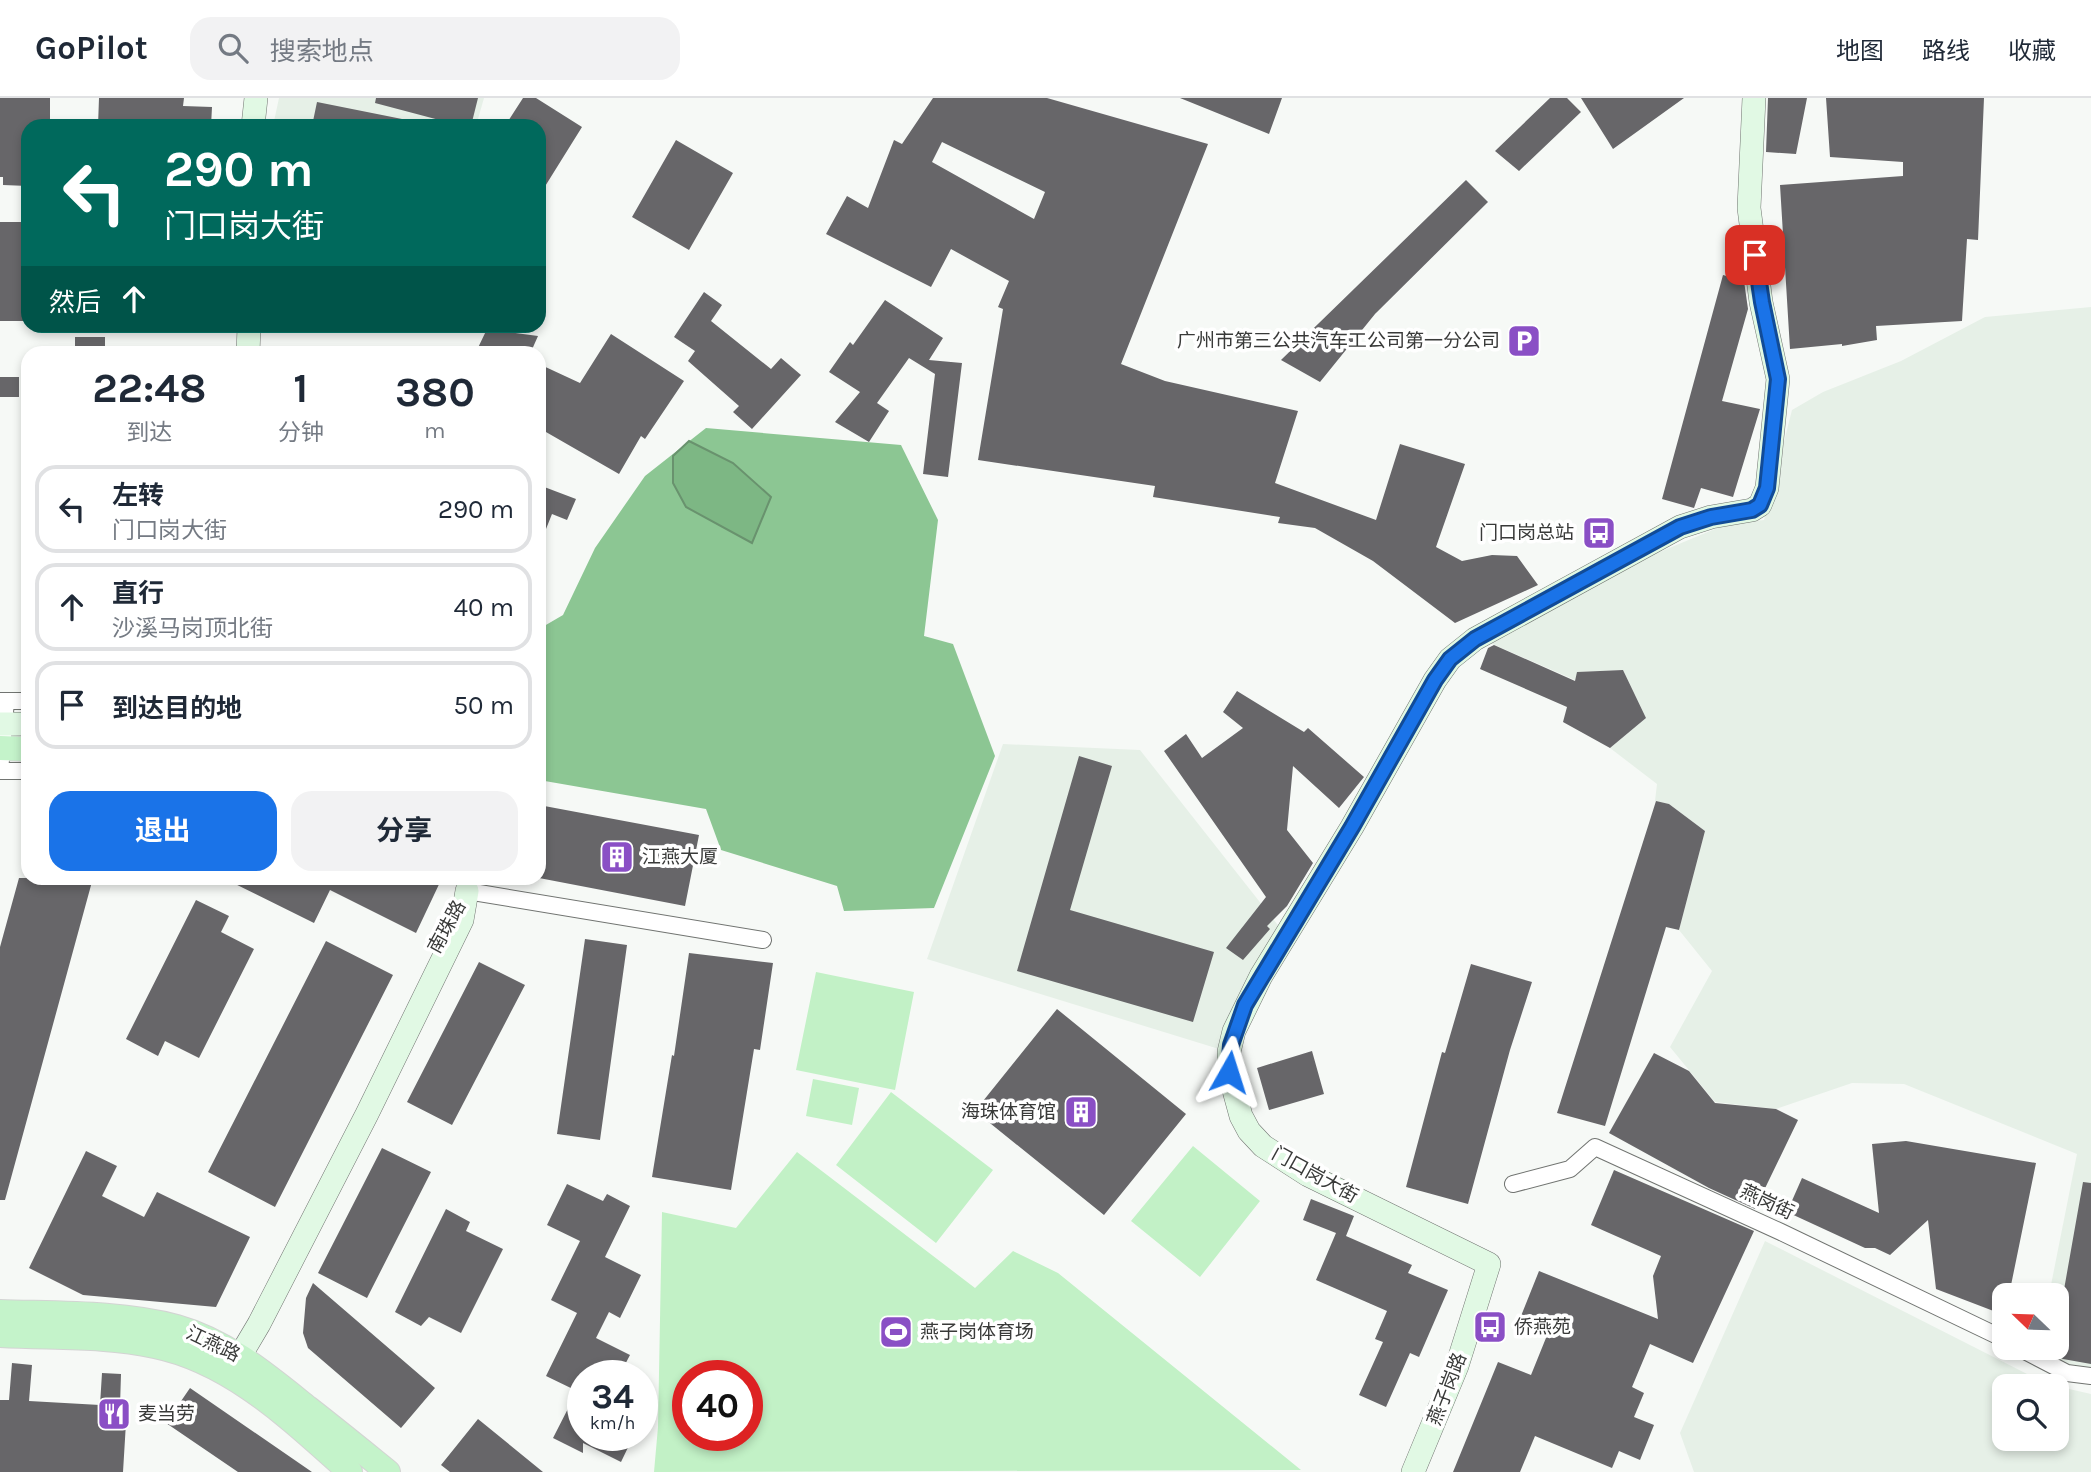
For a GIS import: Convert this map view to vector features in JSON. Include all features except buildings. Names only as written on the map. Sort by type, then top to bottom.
[{"type":"main road","points":[[1,748],[21,749]]},
{"type":"main road","name":"江燕路","points":[[0,1312],[106,1317],[154,1322],[179,1328],[232,1359],[388,1472]]},
{"type":"main road","name":"江燕路","points":[[0,1335],[119,1340],[183,1354],[232,1359]]},
{"type":"main road","name":"江燕路","points":[[232,1359],[243,1383],[296,1424],[350,1472]]},
{"type":"street","points":[[254,119],[256,98]]},
{"type":"street","name":"门口岗大街","points":[[1489,1264],[1308,1175],[1263,1146],[1249,1131],[1234,1097],[1229,1072],[1229,1052],[1234,1031],[1261,976],[1352,827],[1415,713],[1450,659],[1475,639],[1680,527],[1711,517],[1752,510],[1760,505],[1769,480],[1778,379],[1762,302],[1749,208],[1754,98]]},
{"type":"street","points":[[1,748],[3,701],[21,701]]},
{"type":"street","points":[[1,748],[21,730]]},
{"type":"street","points":[[1,748],[21,765]]},
{"type":"street","points":[[468,885],[762,940]]},
{"type":"street","name":"南珠路","points":[[232,1359],[259,1324],[367,1114],[457,932],[462,920],[468,885]]},
{"type":"street","name":"燕岗街","points":[[1513,1184],[1570,1169],[1595,1147],[1781,1231],[1992,1333]]},
{"type":"street","name":"燕子岗路","points":[[1413,1472],[1457,1366],[1489,1264]]},
{"type":"street","points":[[2042,1360],[2067,1373],[2091,1376]]},
{"type":"shaded area","points":[[279,98],[484,98],[478,119],[274,119]]},
{"type":"shaded area","points":[[2091,307],[2091,1376],[2046,1360],[2069,1360],[2069,1283],[2051,1283],[2077,1154],[1904,1084],[1852,1083],[1776,1109],[1715,1102],[1670,1047],[1712,971],[1679,930],[1705,831],[1669,804],[1655,801],[1657,784],[1610,748],[1646,718],[1623,670],[1578,672],[1575,680],[1490,643],[1626,566],[1727,524],[1764,520],[1792,410],[1823,392],[1901,361],[1985,317]]},
{"type":"shaded area","points":[[706,428],[901,445],[938,520],[924,636],[953,644],[995,756],[934,908],[844,911],[837,886],[721,850],[706,809],[546,781],[546,625],[563,615],[595,548],[645,476]]},
{"type":"shaded area","points":[[689,441],[733,463],[771,497],[752,543],[686,507],[673,483],[673,456]]},
{"type":"shaded area","points":[[1003,744],[1140,750],[1281,929],[1219,1049],[927,959]]},
{"type":"shaded area","points":[[816,972],[914,992],[895,1090],[796,1070]]},
{"type":"shaded area","points":[[813,1079],[859,1088],[852,1125],[806,1116]]},
{"type":"shaded area","points":[[891,1092],[993,1170],[936,1243],[836,1165]]},
{"type":"shaded area","points":[[1193,1146],[1260,1201],[1200,1277],[1131,1221]]},
{"type":"shaded area","name":"燕子岗体育场","points":[[797,1152],[975,1288],[1013,1251],[1058,1273],[1301,1470],[654,1472],[658,1451],[662,1212],[736,1228]]},
{"type":"shaded area","points":[[1765,1241],[1992,1356],[1992,1360],[2000,1360],[2027,1374],[1992,1374],[1992,1451],[2069,1451],[2069,1389],[2091,1394],[2091,1472],[1694,1472],[1680,1433]]},
{"type":"place","name":"广州市第三公共汽车工公司第一分公司","points":[[1524,341]]},
{"type":"place","name":"门口岗总站","points":[[1599,533]]},
{"type":"place","name":"江燕大厦","points":[[617,857]]},
{"type":"place","name":"海珠体育馆","points":[[1081,1112]]},
{"type":"place","name":"侨燕苑","points":[[1490,1327]]},
{"type":"place","name":"燕子岗体育场","points":[[896,1332]]},
{"type":"place","name":"麦当劳","points":[[114,1414]]},
{"type":"route","points":[[1229,1072],[1229,1052],[1234,1031],[1245,1005],[1352,827],[1435,680],[1450,659],[1475,639],[1680,527],[1711,517],[1752,510],[1764,499],[1778,379],[1755,255]]}]
